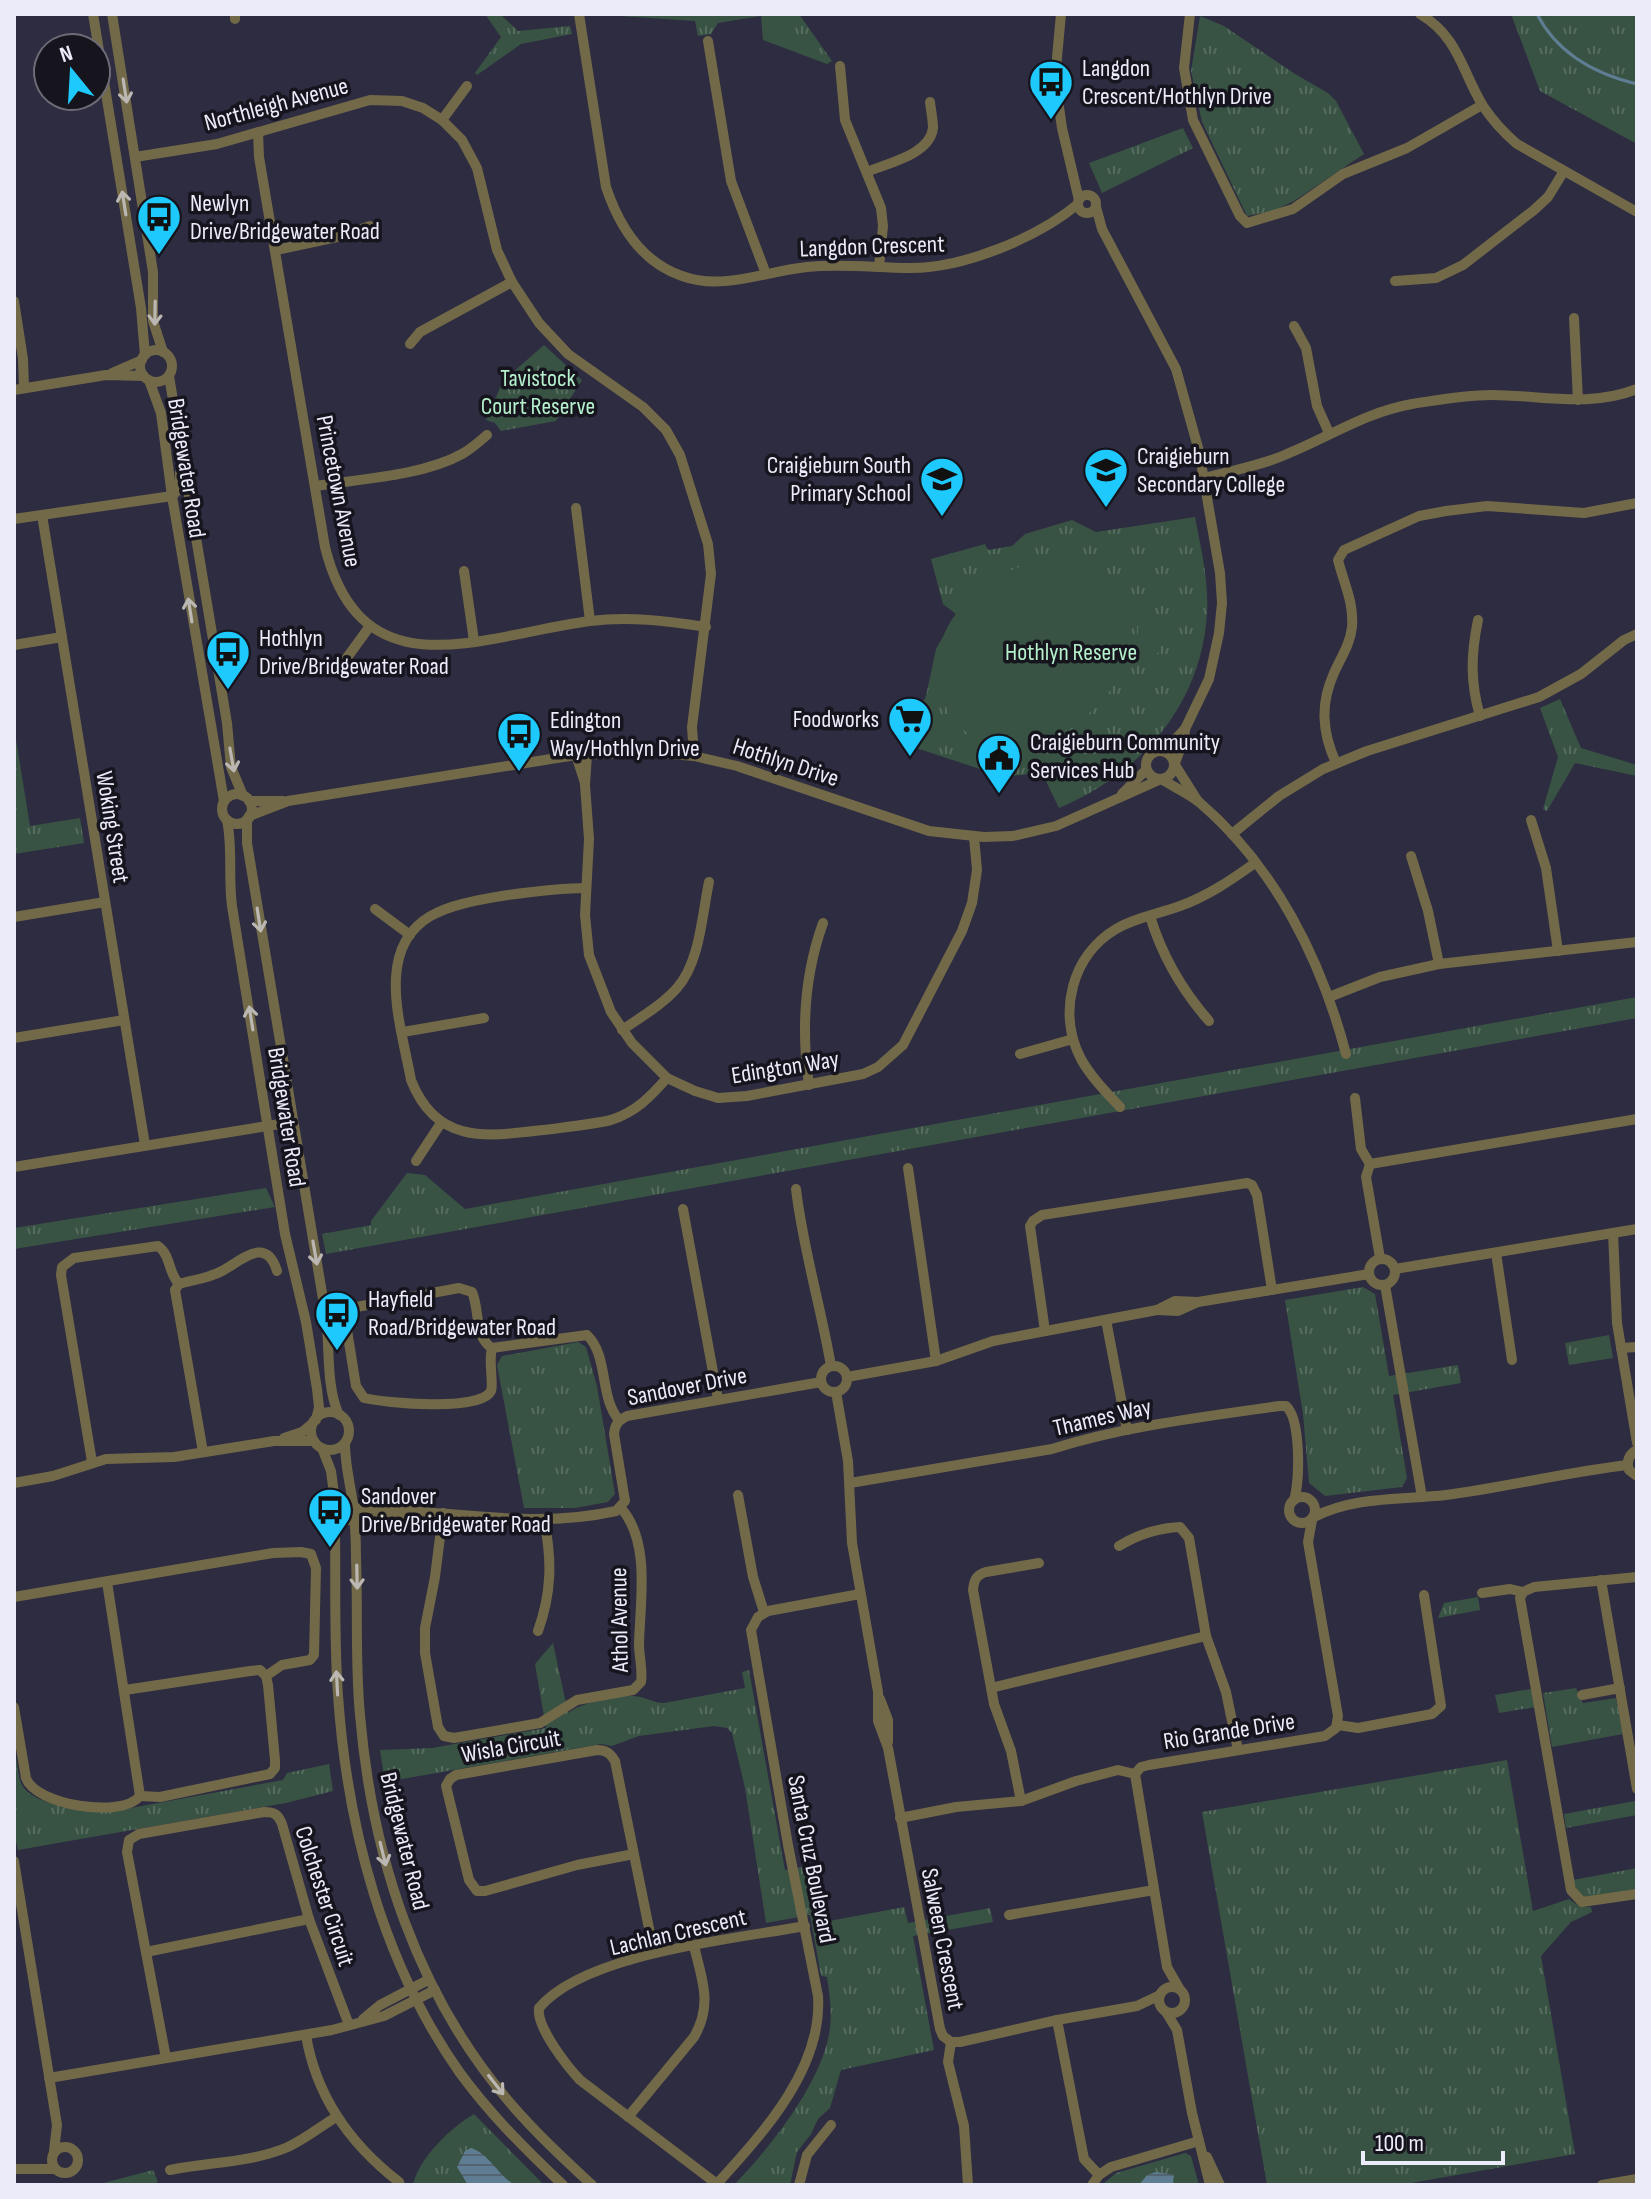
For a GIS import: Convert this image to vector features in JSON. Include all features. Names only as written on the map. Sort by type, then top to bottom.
[{"type":"street","points":[[93,14],[143,321],[141,367],[146,378]]},
{"type":"street","points":[[14,301],[23,359],[23,388],[106,375],[162,381],[169,376],[172,363],[163,352],[153,321],[153,272],[112,14]]},
{"type":"street","name":"Langdon Crescent","points":[[579,14],[606,187],[614,211],[630,240],[658,264],[682,276],[732,282],[822,265],[913,268],[953,263],[1015,241],[1085,205]]},
{"type":"street","points":[[1061,14],[1055,79],[1062,128],[1085,205],[1102,229],[1176,369],[1205,478],[1220,573],[1222,603],[1219,633],[1209,679],[1185,729],[1169,746],[1147,758],[1146,770],[1151,777],[1197,800]]},
{"type":"street","points":[[1190,14],[1184,68],[1193,120],[1240,216],[1247,223],[1293,209],[1343,174],[1407,148],[1482,105]]},
{"type":"street","points":[[1420,14],[1451,42],[1482,105],[1503,132],[1517,144],[1637,212]]},
{"type":"street","points":[[708,41],[731,181],[766,274]]},
{"type":"street","points":[[840,66],[845,120],[881,208],[883,226],[879,267]]},
{"type":"street","points":[[442,120],[467,86]]},
{"type":"street","name":"Northleigh Avenue","points":[[135,157],[217,144],[370,100],[402,101],[423,108],[442,120],[462,140],[474,160],[497,250],[512,282],[539,323],[568,354],[643,407],[666,430],[696,501],[708,544],[711,574],[688,756]]},
{"type":"street","points":[[867,172],[914,152],[926,143],[933,127],[930,102]]},
{"type":"street","name":"Princetown Avenue","points":[[258,132],[259,157],[315,486],[332,575],[346,602],[370,626],[418,645],[448,646],[590,621],[628,618],[706,627]]},
{"type":"street","name":"Princetown Avenue","points":[[245,136],[259,157]]},
{"type":"street","points":[[1395,281],[1436,278],[1463,265],[1548,197],[1564,171]]},
{"type":"street","points":[[276,250],[326,240],[370,226]]},
{"type":"street","points":[[410,344],[420,332],[512,282]]},
{"type":"street","points":[[1574,318],[1578,400]]},
{"type":"street","points":[[1294,326],[1306,348],[1317,406],[1329,433]]},
{"type":"street","points":[[106,375],[154,351],[163,352]]},
{"type":"street","name":"Bridgewater Road","points":[[169,376],[228,730],[230,758],[246,798]]},
{"type":"street","name":"Bridgewater Road","points":[[146,378],[161,413],[169,481],[224,801]]},
{"type":"street","points":[[1205,478],[1286,455],[1377,413],[1409,405],[1492,395],[1578,400],[1611,398],[1637,389]]},
{"type":"street","points":[[315,486],[432,466],[463,453],[487,435]]},
{"type":"street","points":[[14,519],[172,496],[181,485],[177,453],[180,441]]},
{"type":"street","points":[[146,498],[156,494],[169,481]]},
{"type":"street","points":[[1336,763],[1322,716],[1326,696],[1346,650],[1352,627],[1352,601],[1338,560],[1344,550],[1419,516],[1446,511],[1487,506],[1584,513],[1637,503]]},
{"type":"street","points":[[576,508],[590,621]]},
{"type":"street","name":"Woking Street","points":[[42,515],[145,1145]]},
{"type":"street","points":[[464,571],[474,641]]},
{"type":"street","points":[[1478,620],[1471,650],[1471,678],[1480,716]]},
{"type":"street","points":[[338,670],[370,626]]},
{"type":"street","points":[[1232,834],[1279,796],[1336,763],[1525,702],[1566,683],[1637,634]]},
{"type":"street","points":[[14,645],[62,637]]},
{"type":"street","points":[[1161,780],[1171,776],[1185,729]]},
{"type":"street","points":[[1161,751],[1168,753],[1197,800],[1232,834],[1255,863],[1294,920],[1329,997],[1346,1054]]},
{"type":"street","name":"Hothlyn Drive","points":[[246,798],[288,801],[581,754],[650,752],[688,756],[762,774],[929,831],[979,837],[1013,836],[1056,826],[1161,780]]},
{"type":"street","name":"Edington Way","points":[[581,754],[589,839],[585,915],[589,955],[601,992],[622,1030],[667,1078],[718,1098],[747,1096],[863,1074],[878,1067],[903,1045],[962,931],[972,903],[979,837]]},
{"type":"street","name":"Hothlyn Drive","points":[[1119,797],[1146,770]]},
{"type":"street","points":[[230,795],[246,798],[251,808],[248,818],[239,823],[227,820],[222,811],[224,801],[230,795]]},
{"type":"street","name":"Hothlyn Drive","points":[[248,818],[288,801]]},
{"type":"street","name":"Bridgewater Road","points":[[248,818],[247,843],[326,1317],[331,1392],[339,1415]]},
{"type":"street","name":"Bridgewater Road","points":[[227,820],[232,851],[230,891],[285,1234],[306,1322],[317,1389],[319,1407],[315,1422]]},
{"type":"street","points":[[1531,820],[1546,868],[1558,951]]},
{"type":"street","points":[[1411,856],[1428,911],[1439,964]]},
{"type":"street","points":[[1120,1107],[1089,1070],[1073,1039],[1069,1003],[1079,967],[1093,948],[1112,932],[1198,899],[1255,863]]},
{"type":"street","points":[[622,1030],[675,990],[684,977],[695,947],[709,882]]},
{"type":"street","points":[[586,888],[551,888],[457,904],[431,915],[410,935],[400,953],[395,987],[415,1092],[441,1123],[457,1130],[489,1136],[597,1123],[624,1116],[648,1100],[667,1078]]},
{"type":"street","points":[[14,917],[105,902]]},
{"type":"street","points":[[375,909],[410,935]]},
{"type":"street","points":[[1150,916],[1181,987],[1209,1021]]},
{"type":"street","points":[[809,1085],[804,1040],[805,1001],[815,946],[823,923]]},
{"type":"street","points":[[1329,997],[1389,974],[1439,964],[1637,942]]},
{"type":"street","points":[[403,1032],[484,1018]]},
{"type":"street","points":[[14,1038],[124,1020]]},
{"type":"street","points":[[1020,1054],[1073,1039]]},
{"type":"street","points":[[1355,1098],[1361,1149],[1370,1164],[1366,1177],[1380,1258]]},
{"type":"street","points":[[1370,1164],[1637,1119]]},
{"type":"street","points":[[14,1167],[292,1122]]},
{"type":"street","points":[[416,1161],[441,1123]]},
{"type":"street","points":[[908,1168],[936,1361]]},
{"type":"street","points":[[1045,1331],[1030,1226],[1042,1215],[1247,1183],[1252,1185],[1257,1195],[1272,1290]]},
{"type":"street","points":[[796,1189],[831,1366]]},
{"type":"street","points":[[683,1209],[718,1399]]},
{"type":"street","points":[[1395,1269],[1637,1229]]},
{"type":"street","points":[[1613,1233],[1618,1290],[1617,1323],[1637,1443]]},
{"type":"street","points":[[92,1462],[62,1267],[74,1258],[158,1246],[166,1251],[173,1278],[179,1284]]},
{"type":"street","points":[[179,1284],[208,1277],[262,1248],[275,1263],[277,1271]]},
{"type":"street","points":[[1496,1253],[1512,1360]]},
{"type":"street","points":[[1380,1258],[1389,1260],[1395,1269],[1394,1278],[1385,1285]]},
{"type":"street","points":[[1369,1274],[1371,1265],[1380,1258]]},
{"type":"street","points":[[1369,1274],[1376,1283],[1385,1285]]},
{"type":"street","points":[[847,1377],[936,1361],[973,1346],[1157,1310],[1175,1301],[1198,1302],[1369,1274]]},
{"type":"street","points":[[179,1284],[174,1297],[203,1452]]},
{"type":"street","points":[[1385,1285],[1422,1497]]},
{"type":"street","points":[[492,1348],[489,1366],[492,1388],[485,1398],[441,1405],[371,1400],[363,1397],[356,1386],[346,1315],[351,1308],[359,1306],[465,1288],[472,1292],[485,1343],[492,1348],[587,1335],[591,1338],[600,1361],[610,1409],[619,1420]]},
{"type":"street","points":[[1106,1320],[1127,1430]]},
{"type":"street","points":[[1621,1348],[1637,1347]]},
{"type":"street","points":[[831,1366],[840,1368],[847,1377]]},
{"type":"street","points":[[831,1366],[822,1373],[821,1382],[827,1391],[836,1392],[845,1386],[847,1377]]},
{"type":"street","name":"Sandover Drive","points":[[621,1508],[625,1501],[614,1434],[619,1420],[627,1416],[821,1382]]},
{"type":"street","name":"Salween Crescent","points":[[836,1392],[850,1483],[852,1543],[878,1692],[878,1721],[888,1748],[931,1990],[943,2036],[951,2042],[960,2042],[1137,2006],[1161,1993]]},
{"type":"street","name":"Thames Way","points":[[850,1483],[1052,1449],[1075,1440],[1127,1430],[1286,1406],[1294,1416],[1299,1481],[1294,1500]]},
{"type":"street","points":[[14,1483],[53,1476],[92,1462],[128,1457],[174,1457],[274,1441],[302,1432],[326,1413],[339,1415],[349,1428],[345,1444],[335,1450],[318,1445],[274,1441]]},
{"type":"street","points":[[315,1422],[312,1429],[318,1445]]},
{"type":"street","name":"Bridgewater Road","points":[[345,1444],[354,1514],[356,1661],[364,1757],[393,1891],[428,1980],[478,2063],[510,2104],[592,2185]]},
{"type":"street","name":"Bridgewater Road","points":[[318,1445],[331,1471],[335,1509],[337,1676],[344,1761],[373,1890],[390,1940],[414,1994],[460,2072],[493,2115],[563,2185]]},
{"type":"street","points":[[1637,1450],[1629,1457],[1628,1465],[1637,1476]]},
{"type":"street","points":[[1295,1522],[1304,1524],[1334,1507],[1369,1501],[1422,1497],[1628,1465]]},
{"type":"street","name":"Thames Way","points":[[1299,1481],[1310,1500]]},
{"type":"street","points":[[738,1495],[753,1577],[764,1612],[860,1594]]},
{"type":"street","points":[[1308,1542],[1289,1510],[1294,1500],[1310,1500],[1334,1507]]},
{"type":"street","points":[[1310,1500],[1316,1509],[1308,1542],[1338,1725],[1358,1728],[1432,1714],[1441,1706],[1424,1595]]},
{"type":"street","points":[[335,1509],[354,1514],[416,1512],[544,1520],[621,1508]]},
{"type":"street","name":"Athol Avenue","points":[[443,1513],[425,1628],[425,1653],[438,1727],[444,1736],[454,1738],[540,1723],[577,1700],[638,1687],[642,1678],[639,1645],[642,1573],[633,1526],[621,1508]]},
{"type":"street","points":[[335,1521],[354,1514]]},
{"type":"street","points":[[538,1631],[546,1607],[551,1567],[544,1520]]},
{"type":"street","points":[[1119,1546],[1130,1539],[1172,1527],[1180,1527],[1189,1538],[1206,1636],[1226,1692],[1238,1750]]},
{"type":"street","points":[[14,1597],[273,1553],[311,1554],[316,1568],[314,1655],[310,1660],[282,1665],[266,1676]]},
{"type":"street","points":[[1021,1801],[1011,1751],[991,1688],[973,1590],[979,1574],[1039,1563]]},
{"type":"street","points":[[1482,1593],[1510,1589],[1523,1592],[1534,1587],[1635,1576]]},
{"type":"street","points":[[1601,1580],[1637,1789]]},
{"type":"street","points":[[107,1582],[140,1796]]},
{"type":"street","points":[[1523,1592],[1521,1605],[1571,1890],[1582,1902],[1637,1894]]},
{"type":"street","name":"Santa Cruz Boulevard","points":[[716,2184],[769,2124],[810,2053],[819,2015],[751,1641],[752,1626],[764,1612]]},
{"type":"street","points":[[991,1688],[1206,1636]]},
{"type":"street","points":[[14,1707],[26,1778],[33,1789],[61,1801],[96,1807],[132,1802],[140,1796],[160,1797],[270,1774],[275,1768],[266,1676],[260,1670],[125,1690]]},
{"type":"street","points":[[1588,1697],[1620,1688]]},
{"type":"street","name":"Rio Grande Drive","points":[[1179,1988],[1167,1967],[1135,1774],[1141,1767],[1149,1765],[1329,1735],[1338,1725]]},
{"type":"street","name":"Wisla Circuit","points":[[634,1854],[477,1891],[469,1880],[446,1786],[456,1775],[604,1750],[615,1761],[634,1854],[654,1953]]},
{"type":"street","points":[[900,1818],[956,1807],[1021,1801],[1114,1770],[1135,1774]]},
{"type":"street","name":"Colchester Circuit","points":[[166,2058],[127,1845],[139,1834],[272,1812],[278,1816],[309,1919],[349,2025]]},
{"type":"street","points":[[14,1861],[57,2125],[53,2153],[57,2170],[71,2185]]},
{"type":"street","points":[[1009,1915],[1154,1890]]},
{"type":"street","points":[[146,1952],[309,1919]]},
{"type":"street","name":"Lachlan Crescent","points":[[716,2184],[572,2071],[540,2022],[538,2012],[545,2002],[582,1978],[623,1961],[805,1926]]},
{"type":"street","points":[[628,2117],[701,2025],[705,1996],[694,1946]]},
{"type":"street","name":"Rio Grande Drive","points":[[1161,1993],[1167,1967]]},
{"type":"street","points":[[49,2078],[306,2035],[384,2016],[428,1980]]},
{"type":"street","points":[[1177,2030],[1186,1998],[1179,1988],[1170,1987],[1161,1993],[1160,2005],[1177,2030],[1210,2185]]},
{"type":"street","points":[[414,1994],[435,1990]]},
{"type":"street","name":"Salween Crescent","points":[[1137,2006],[1165,2011]]},
{"type":"street","points":[[1165,2011],[1174,2013],[1182,2009]]},
{"type":"street","points":[[1057,2020],[1084,2159],[1099,2175]]},
{"type":"street","points":[[306,2035],[313,2068],[336,2117],[379,2168],[400,2185]]},
{"type":"street","points":[[951,2042],[948,2062],[964,2126],[968,2185]]},
{"type":"street","points":[[170,2170],[246,2160],[269,2153],[290,2146],[336,2117]]},
{"type":"street","points":[[57,2125],[78,2158],[71,2185]]},
{"type":"street","points":[[799,2185],[807,2155],[831,2125]]},
{"type":"street","points":[[1092,2185],[1099,2175],[1111,2167],[1199,2141]]},
{"type":"street","points":[[1199,2141],[1220,2185]]},
{"type":"street","points":[[19,2168],[68,2146]]},
{"type":"street","points":[[19,2168],[67,2173],[74,2169]]},
{"type":"street","points":[[1602,2185],[1637,2179]]},
{"type":"green space","points":[[485,14],[500,14],[518,31],[570,26],[572,34],[521,44],[477,75],[475,73],[501,37]]},
{"type":"green space","points":[[590,14],[799,14],[832,61],[827,64],[763,40],[761,16],[718,23],[711,34],[698,36],[695,21]]},
{"type":"green space","points":[[1511,14],[1637,14],[1637,144],[1540,91]]},
{"type":"green space","points":[[1200,16],[1224,26],[1328,93],[1336,101],[1364,154],[1294,201],[1273,211],[1247,216],[1202,122],[1191,71]]},
{"type":"green space","points":[[1183,128],[1193,148],[1102,193],[1089,163]]},
{"type":"green space","name":"Tavistock Court Reserve","points":[[544,345],[582,380],[556,421],[501,431],[495,423],[486,420],[503,381]]},
{"type":"green space","name":"Hothlyn Reserve","points":[[1195,517],[1207,589],[1207,614],[1193,678],[1179,707],[1161,733],[1140,756],[1115,776],[1059,808],[1042,773],[995,774],[904,744],[926,696],[936,649],[956,614],[943,604],[931,559],[985,544],[988,550],[1012,546],[1025,534],[1072,520],[1096,532]]},
{"type":"green space","points":[[1063,555],[1081,558],[1095,566],[1125,600],[1132,629],[1127,659],[1112,687],[1090,712],[1063,732],[1033,745],[1003,748],[983,743],[962,728],[944,704],[937,674],[941,644],[950,624],[979,590],[1020,567]]},
{"type":"green space","points":[[1139,613],[1160,615],[1158,653],[1137,652]]},
{"type":"green space","points":[[1560,699],[1581,748],[1637,765],[1637,776],[1575,763],[1547,811],[1543,809],[1558,757],[1540,708]]},
{"type":"green space","points":[[14,727],[30,826],[80,818],[84,843],[14,854]]},
{"type":"green space","points":[[1637,997],[1637,1018],[326,1254],[322,1234],[371,1225],[407,1173],[425,1175],[465,1209]]},
{"type":"green space","points":[[266,1188],[275,1207],[14,1249],[14,1228]]},
{"type":"green space","points":[[1363,1287],[1375,1294],[1389,1376],[1458,1365],[1461,1383],[1393,1395],[1407,1478],[1402,1487],[1325,1496],[1309,1483],[1303,1414],[1285,1300]]},
{"type":"green space","points":[[1609,1335],[1613,1358],[1569,1365],[1565,1343]]},
{"type":"green space","points":[[578,1342],[586,1347],[597,1386],[615,1494],[608,1502],[575,1508],[524,1508],[497,1365],[502,1356]]},
{"type":"green space","points":[[1478,1597],[1480,1610],[1438,1618],[1444,1603]]},
{"type":"green space","points":[[553,1643],[568,1713],[590,1703],[616,1697],[636,1696],[664,1703],[745,1688],[742,1672],[749,1670],[785,1870],[807,1866],[820,1919],[824,1922],[904,1907],[908,1923],[990,1908],[993,1922],[913,1936],[934,2050],[841,2070],[830,2108],[818,2119],[797,2152],[790,2185],[734,2185],[776,2136],[814,2077],[830,2031],[827,1977],[821,1976],[810,1915],[766,1923],[745,1788],[732,1733],[727,1728],[714,1726],[639,1736],[612,1746],[601,1744],[385,1782],[380,1750],[432,1748],[546,1728],[535,1664]]},
{"type":"green space","points":[[1576,1688],[1583,1703],[1616,1698],[1623,1734],[1552,1747],[1543,1693]]},
{"type":"green space","points":[[1531,1689],[1536,1707],[1499,1713],[1495,1695]]},
{"type":"green space","points":[[14,1745],[21,1783],[26,1791],[47,1802],[74,1809],[109,1812],[283,1780],[287,1773],[329,1764],[333,1791],[286,1803],[18,1850],[14,1834]]},
{"type":"green space","points":[[1507,1760],[1533,1911],[1569,1899],[1580,1907],[1591,1907],[1592,1912],[1571,1922],[1541,1956],[1575,2154],[1400,2185],[1267,2185],[1202,1812]]},
{"type":"green space","points":[[1635,1801],[1637,1815],[1566,1828],[1564,1814]]},
{"type":"green space","points":[[1637,1868],[1637,1890],[1585,1899],[1579,1896],[1573,1880]]},
{"type":"green space","points":[[474,2114],[544,2185],[413,2185],[428,2155],[455,2127]]},
{"type":"green space","points":[[1185,2153],[1191,2156],[1199,2185],[1102,2185],[1116,2173]]},
{"type":"green space","points":[[153,2170],[158,2182],[149,2185],[96,2185]]},
{"type":"water","points":[[471,2148],[484,2155],[515,2185],[468,2185],[457,2167],[465,2151]]},
{"type":"water","points":[[1156,2172],[1174,2175],[1176,2185],[1139,2185],[1147,2175]]},
{"type":"waterway","points":[[1537,14],[1566,51],[1592,68],[1637,84]]},
{"type":"place","name":"Langdon Crescent/Hothlyn Drive","points":[[1051,121]]},
{"type":"place","name":"Newlyn Drive/Bridgewater Road","points":[[159,256]]},
{"type":"place","name":"Craigieburn Secondary College","points":[[1106,509]]},
{"type":"place","name":"Craigieburn South Primary School","points":[[942,518]]},
{"type":"place","name":"Hothlyn Drive/Bridgewater Road","points":[[228,691]]},
{"type":"place","name":"Foodworks","points":[[910,758]]},
{"type":"place","name":"Edington Way/Hothlyn Drive","points":[[519,773]]},
{"type":"place","name":"Craigieburn Community Services Hub","points":[[999,795]]},
{"type":"place","name":"Hayfield Road/Bridgewater Road","points":[[337,1352]]},
{"type":"place","name":"Sandover Drive/Bridgewater Road","points":[[330,1549]]}]
